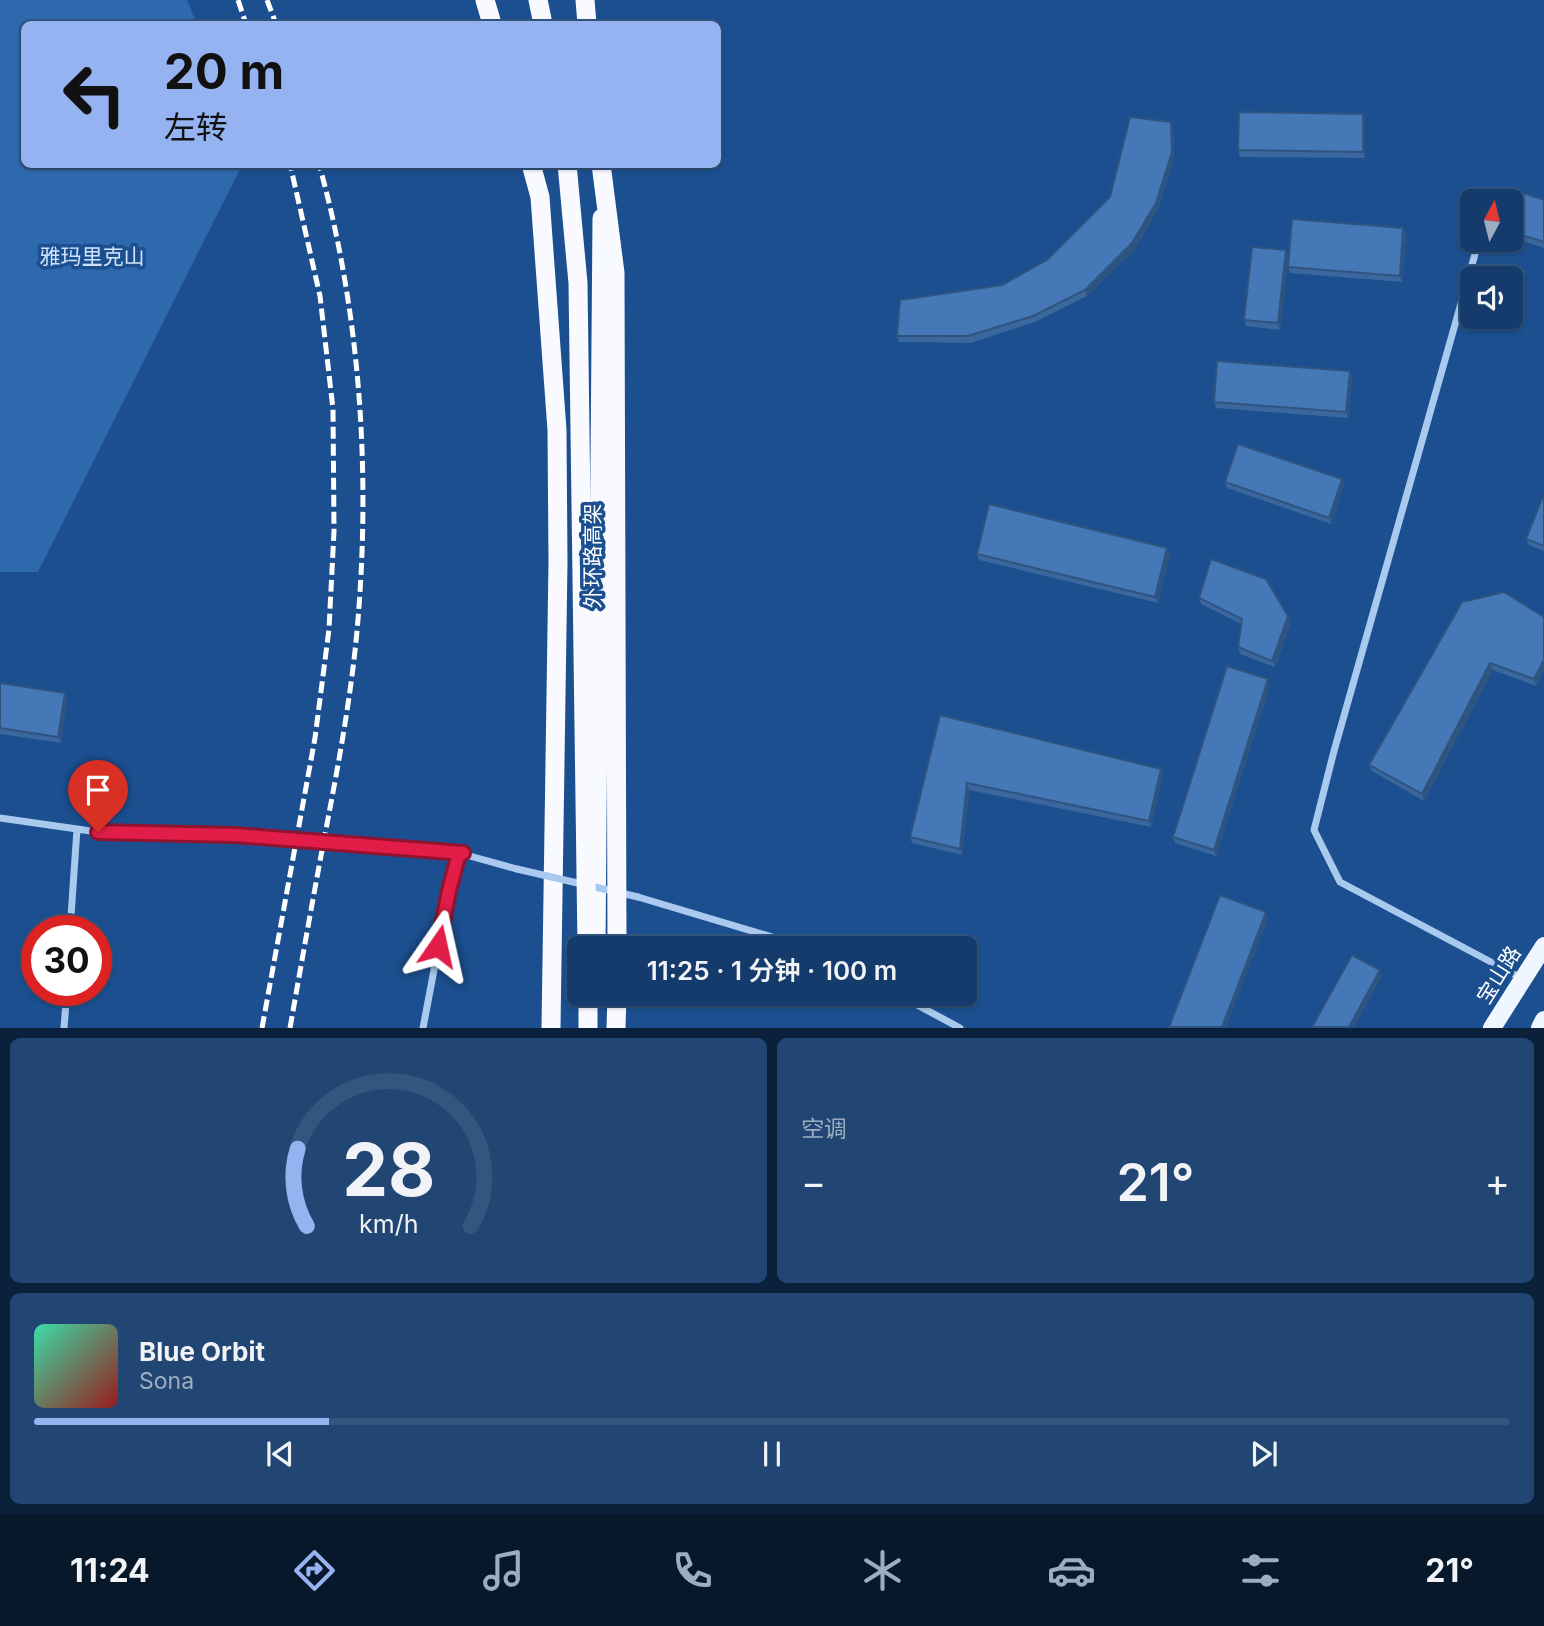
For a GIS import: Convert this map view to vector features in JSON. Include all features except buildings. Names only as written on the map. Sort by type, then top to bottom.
[{"type":"highway","points":[[485,0],[491,21]]},
{"type":"highway","points":[[538,0],[542,21]]},
{"type":"highway","points":[[585,0],[587,21]]},
{"type":"highway","points":[[594,0],[595,21]]},
{"type":"highway","points":[[532,168],[540,197],[557,430],[558,562],[551,1027]]},
{"type":"highway","name":"外环路高架","points":[[567,168],[578,283],[587,936]]},
{"type":"highway","points":[[596,936],[601,168]]},
{"type":"highway","name":"外环路高架","points":[[602,168],[615,273],[617,936]]},
{"type":"highway","points":[[588,1006],[588,1027]]},
{"type":"highway","points":[[596,1006],[596,1027]]},
{"type":"highway","points":[[616,1027],[617,1006]]},
{"type":"main road","name":"宝山路","points":[[1492,1027],[1544,946]]},
{"type":"main road","points":[[1540,1027],[1544,1020]]},
{"type":"street","points":[[1476,252],[1314,830],[1340,881],[1524,979]]},
{"type":"street","points":[[0,818],[98,832],[235,835],[463,853],[517,869],[638,897],[769,936]]},
{"type":"street","points":[[71,915],[77,829]]},
{"type":"street","points":[[423,1027],[449,891],[459,853],[463,853]]},
{"type":"street","points":[[64,1027],[66,1006]]},
{"type":"street","points":[[920,1006],[960,1027]]},
{"type":"green space","name":"雅玛里克山","points":[[0,0],[187,0],[196,21],[21,21],[21,168],[240,168],[38,572],[0,572]]},
{"type":"railway","points":[[238,0],[245,21]]},
{"type":"railway","points":[[267,0],[275,21]]},
{"type":"railway","points":[[262,1028],[315,738],[329,629],[334,531],[333,409],[320,296],[291,168]]},
{"type":"railway","points":[[290,1028],[348,704],[361,573],[363,514],[359,396],[345,279],[320,168]]},
{"type":"route","points":[[98,832],[235,835],[463,853],[459,853],[438,946]]}]
